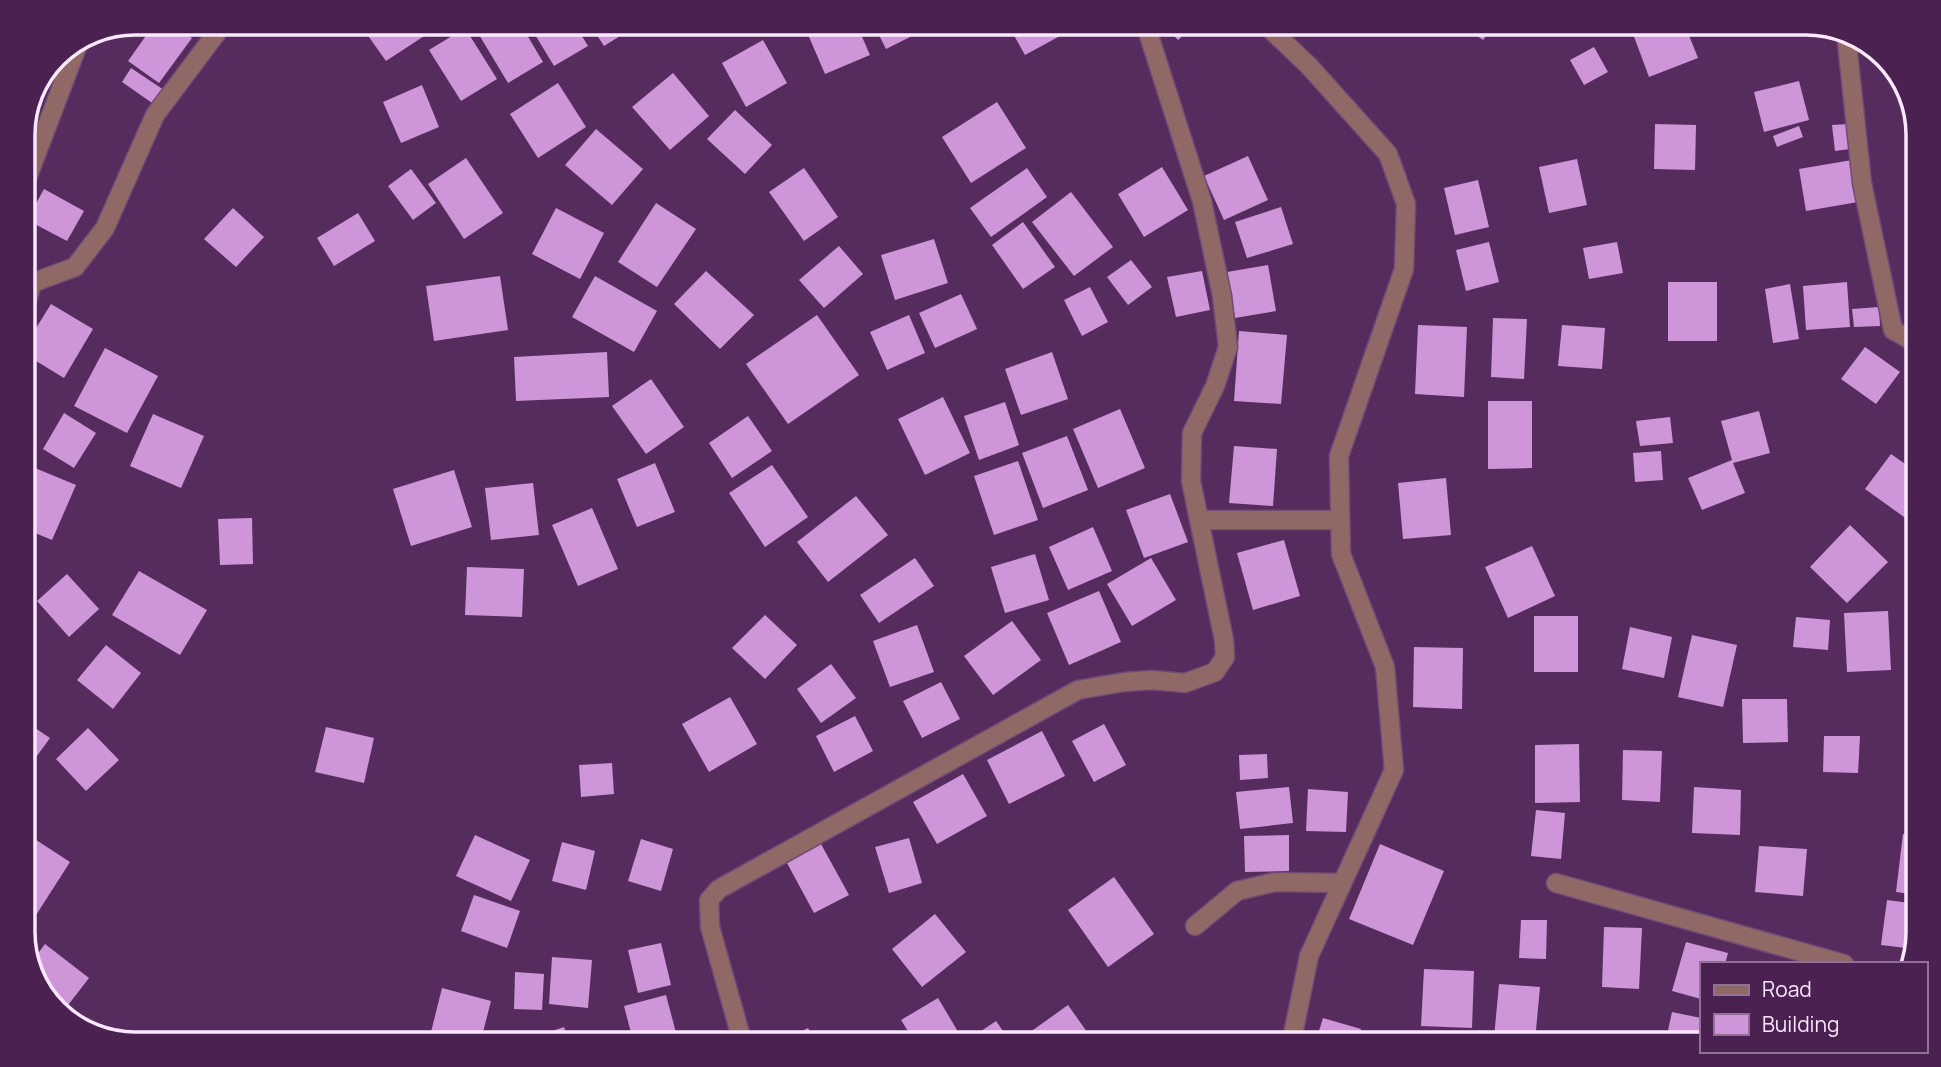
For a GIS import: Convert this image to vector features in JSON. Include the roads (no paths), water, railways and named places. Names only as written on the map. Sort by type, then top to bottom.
[{"type":"street","points":[[35,280],[75,267],[105,229],[155,115],[215,35]]},
{"type":"street","points":[[740,1032],[710,927],[709,900],[719,889],[1078,690],[1138,681],[1185,683],[1215,672],[1225,657],[1224,640],[1191,481],[1192,433],[1215,386],[1228,346],[1222,296],[1202,201],[1149,35]]},
{"type":"street","points":[[1277,35],[1309,66],[1388,154],[1406,204],[1404,269],[1339,456],[1340,554],[1385,667],[1394,770],[1309,956],[1293,1032]]},
{"type":"street","points":[[1847,44],[1862,183],[1893,330],[1906,337]]},
{"type":"street","points":[[35,157],[73,57]]},
{"type":"street","points":[[1199,520],[1340,520]]},
{"type":"street","points":[[1195,926],[1237,891],[1275,882],[1342,883]]},
{"type":"street","points":[[1556,883],[1792,957],[1829,962]]}]
